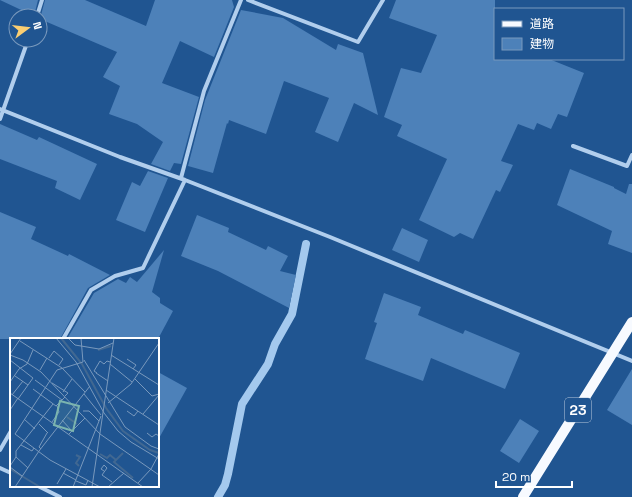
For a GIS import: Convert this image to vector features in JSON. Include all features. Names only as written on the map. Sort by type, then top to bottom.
[{"type":"main road","name":"23","points":[[523,497],[632,322]]},
{"type":"street","points":[[64,338],[91,290],[115,276],[143,268],[183,179],[204,91],[241,0]]},
{"type":"street","points":[[248,0],[358,42],[383,0]]},
{"type":"street","points":[[0,119],[25,48]]},
{"type":"street","points":[[2,110],[120,157],[183,179],[632,360]]},
{"type":"street","points":[[573,146],[627,166],[632,155]]},
{"type":"street","points":[[0,450],[10,433]]},
{"type":"street","points":[[0,468],[10,473]]},
{"type":"street","points":[[40,487],[60,497]]},
{"type":"building","points":[[0,0],[38,0],[36,8],[17,8]]},
{"type":"building","points":[[45,0],[85,0],[146,26],[155,0],[232,0],[234,7],[214,57],[180,41],[162,83],[199,97],[181,164],[174,163],[170,171],[151,164],[163,142],[137,124],[109,114],[120,86],[103,77],[117,52],[48,22],[48,8],[43,8]]},
{"type":"building","points":[[396,0],[495,0],[494,60],[552,60],[584,73],[567,117],[558,114],[551,129],[537,123],[534,130],[518,124],[501,161],[513,165],[500,192],[496,190],[473,239],[460,233],[454,237],[419,220],[447,159],[397,136],[402,125],[384,117],[401,68],[421,73],[437,35],[389,18]]},
{"type":"building","points":[[241,10],[283,18],[336,50],[338,44],[363,53],[378,115],[354,103],[338,142],[315,132],[329,98],[284,81],[266,134],[229,120],[213,173],[188,166],[205,100]]},
{"type":"building","points":[[0,124],[37,140],[39,137],[97,164],[80,200],[55,188],[57,181],[0,159]]},
{"type":"building","points":[[570,169],[614,187],[626,194],[629,184],[632,184],[632,253],[608,244],[612,231],[557,205]]},
{"type":"building","points":[[148,171],[168,178],[145,232],[116,220],[132,182],[140,186]]},
{"type":"building","points":[[0,212],[36,227],[31,239],[68,256],[69,254],[110,275],[88,288],[61,338],[0,339]]},
{"type":"building","points":[[197,215],[229,228],[228,232],[266,250],[268,246],[288,256],[280,271],[296,275],[289,308],[218,271],[181,256]]},
{"type":"building","points":[[402,228],[428,240],[419,262],[392,250]]},
{"type":"building","points":[[164,250],[152,292],[160,298],[160,303],[173,311],[159,338],[68,338],[94,293],[118,279],[126,283],[130,277],[137,282]]},
{"type":"building","points":[[384,293],[421,307],[418,315],[463,334],[465,330],[520,353],[505,389],[431,358],[423,381],[365,359],[377,323],[374,322]]},
{"type":"building","points":[[632,369],[632,425],[607,410]]},
{"type":"building","points":[[159,373],[187,388],[159,438]]},
{"type":"building","points":[[520,419],[539,431],[519,463],[500,451]]},
{"type":"waterway","points":[[218,497],[225,485],[228,474],[242,404],[268,364],[275,344],[292,314],[306,244]]}]
